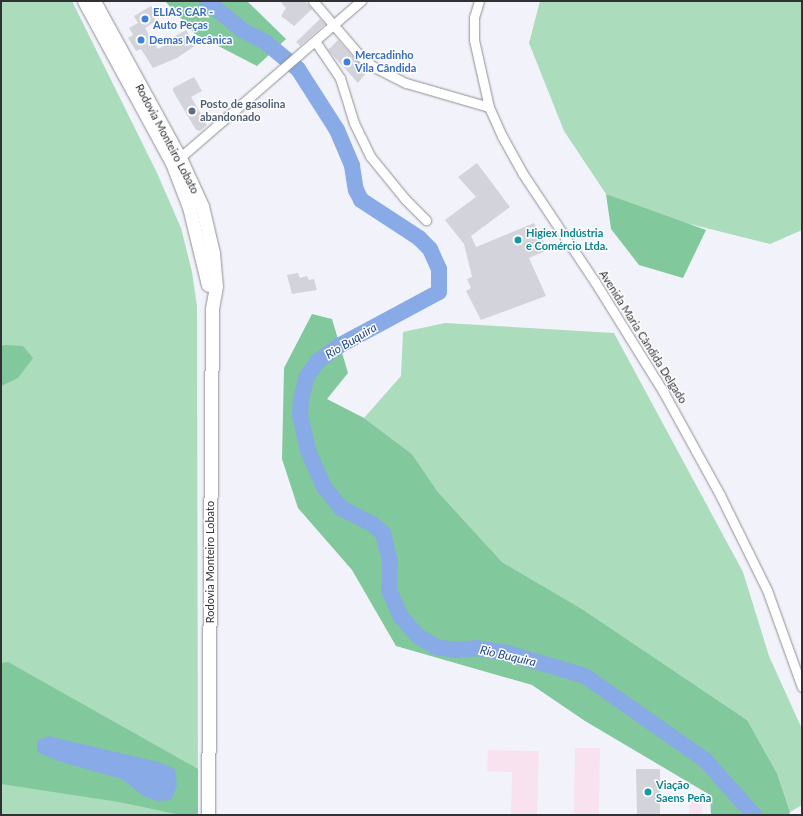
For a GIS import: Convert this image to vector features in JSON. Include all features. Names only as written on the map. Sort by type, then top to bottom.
[{"type":"main road","name":"Rodovia Monteiro Lobato","points":[[84,1],[176,161]]},
{"type":"main road","name":"Rodovia Monteiro Lobato","points":[[94,1],[176,161],[201,251],[212,309],[210,815]]},
{"type":"street","points":[[314,1],[361,56],[387,75],[489,107]]},
{"type":"street","points":[[176,161],[305,49],[334,26],[361,1]]},
{"type":"street","name":"Avenida Maria Cândida Delgado","points":[[479,1],[474,17],[474,40],[489,107],[523,174],[595,282],[656,380],[720,495],[767,590],[802,688]]},
{"type":"street","points":[[315,41],[340,78],[354,123],[370,156],[405,199],[426,220]]},
{"type":"shaded area","points":[[575,748],[600,748],[599,815],[574,815]]},
{"type":"shaded area","points":[[488,750],[539,751],[537,815],[511,815],[512,772],[487,771]]},
{"type":"shaded area","name":"Viação Saens Peña","points":[[689,797],[701,797],[702,815],[689,815]]},
{"type":"green space","points":[[1,1],[72,1],[157,173],[181,228],[192,272],[197,306],[198,815],[1,815]]},
{"type":"green space","points":[[165,1],[247,1],[286,39],[257,66],[195,34]]},
{"type":"green space","points":[[540,1],[802,1],[802,230],[770,244],[678,221],[606,194],[564,131],[529,43]]},
{"type":"green space","points":[[606,194],[706,230],[683,278],[639,265],[611,229]]},
{"type":"green space","points":[[312,314],[332,319],[348,373],[327,399],[364,418],[412,454],[438,492],[502,562],[582,609],[747,720],[777,773],[790,812],[789,815],[711,815],[710,795],[585,721],[532,685],[396,646],[352,570],[298,508],[282,459],[284,368]]},
{"type":"green space","points":[[445,323],[614,333],[743,572],[769,656],[802,729],[802,805],[790,812],[777,773],[747,720],[582,609],[502,562],[438,492],[412,454],[364,418],[401,376],[403,332]]},
{"type":"green space","points":[[1,346],[23,346],[33,358],[18,378],[1,386]]},
{"type":"green space","points":[[8,662],[198,769],[198,815],[181,815],[119,802],[1,784],[1,663]]},
{"type":"water","points":[[48,736],[158,762],[175,769],[177,786],[171,800],[157,801],[143,796],[122,779],[61,762],[37,752],[37,741]]},
{"type":"building","points":[[280,1],[305,1],[312,9],[294,26],[281,16],[286,8]]},
{"type":"building","points":[[151,6],[156,12],[152,15],[156,21],[145,28],[158,49],[169,43],[168,40],[186,30],[196,45],[177,58],[153,68],[141,49],[136,51],[128,38],[133,35],[129,28],[138,23],[134,16]]},
{"type":"building","points":[[320,19],[325,24],[300,46],[296,42]]},
{"type":"building","name":"Mercadinho Vila Cândida","points":[[338,40],[367,72],[358,83],[328,50]]},
{"type":"building","name":"Posto de gasolina abandonado","points":[[194,77],[202,91],[191,97],[207,125],[200,131],[196,130],[173,91],[173,88]]},
{"type":"building","name":"Higiex Indústria e Comércio Ltda.","points":[[477,163],[510,207],[471,236],[476,247],[534,223],[548,250],[529,258],[546,296],[481,320],[466,291],[471,288],[467,279],[472,277],[464,244],[445,220],[476,197],[458,177]]},
{"type":"building","points":[[298,273],[300,278],[307,276],[309,280],[314,279],[317,290],[292,294],[287,275]]},
{"type":"building","name":"Viação Saens Peña","points":[[636,769],[660,769],[660,815],[637,815]]},
{"type":"waterway","name":"Rio Buquira","points":[[207,1],[242,30],[264,41],[298,69],[337,130],[352,166],[356,190],[361,200],[419,238],[430,249],[439,269],[439,292],[340,345],[318,361],[307,376],[301,398],[300,415],[308,451],[324,487],[341,508],[371,523],[383,533],[390,562],[389,590],[401,617],[418,636],[436,647],[455,650],[476,648],[507,653],[585,676],[705,760],[754,815]]},
{"type":"place","name":"ELIAS CAR - Auto Peças","points":[[145,19]]},
{"type":"place","name":"Demas Mecânica","points":[[141,40]]},
{"type":"place","name":"Mercadinho Vila Cândida","points":[[347,62]]},
{"type":"place","name":"Posto de gasolina abandonado","points":[[192,111]]},
{"type":"place","name":"Higiex Indústria e Comércio Ltda.","points":[[518,240]]},
{"type":"place","name":"Viação Saens Peña","points":[[648,792]]}]
